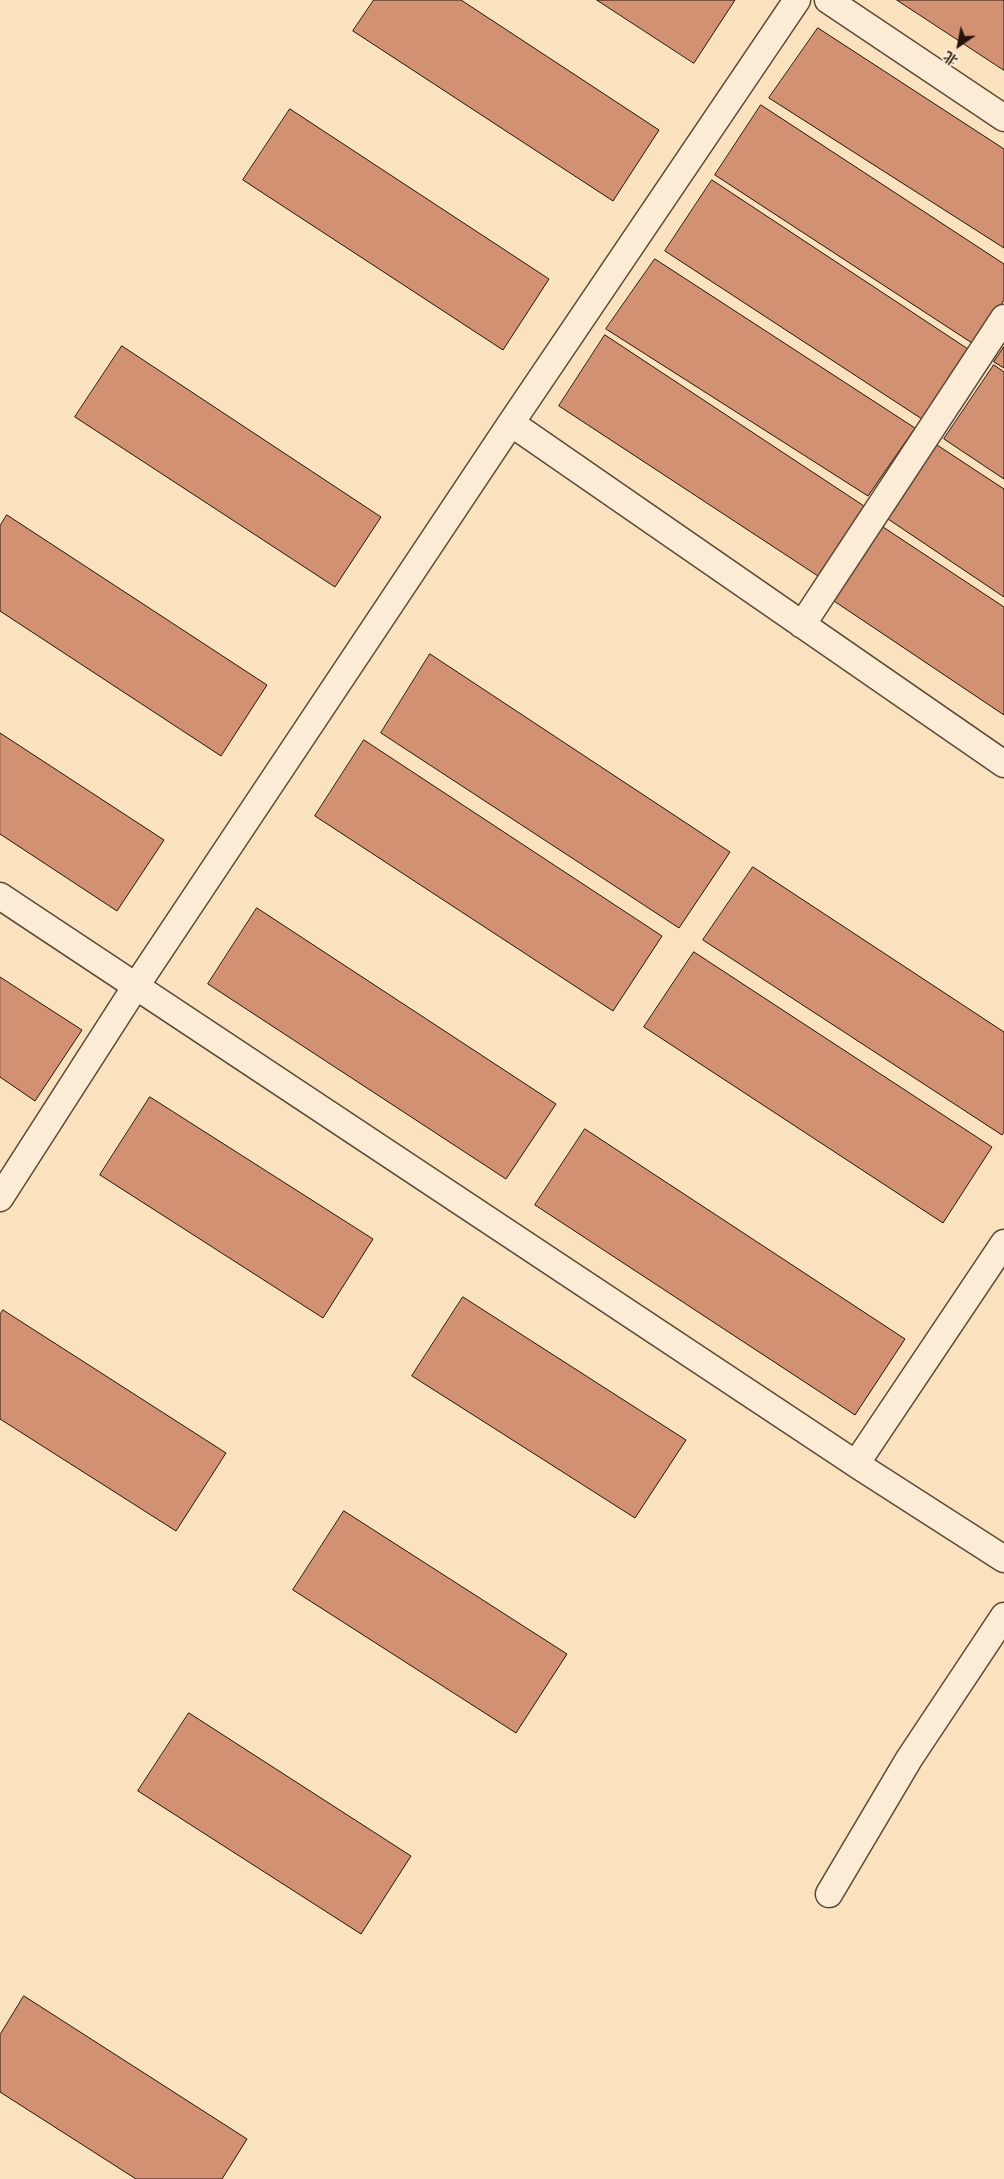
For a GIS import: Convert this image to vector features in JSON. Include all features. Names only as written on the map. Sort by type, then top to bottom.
[{"type":"street","points":[[0,1198],[136,986],[511,423],[798,0]]},
{"type":"street","points":[[828,0],[1004,118]]},
{"type":"street","points":[[802,625],[1004,318]]},
{"type":"street","points":[[511,423],[1004,764]]},
{"type":"street","points":[[0,896],[856,1464],[1004,1559]]},
{"type":"street","points":[[856,1464],[1004,1243]]},
{"type":"street","points":[[829,1894],[909,1758],[1004,1616]]},
{"type":"building","points":[[374,0],[461,0],[659,130],[613,201],[353,31]]},
{"type":"building","points":[[597,0],[735,0],[694,63]]},
{"type":"building","points":[[897,0],[1004,0],[1004,70]]},
{"type":"building","points":[[818,28],[1004,149],[1004,248],[769,98]]},
{"type":"building","points":[[761,105],[1004,264],[1004,300],[975,345],[715,175]]},
{"type":"building","points":[[290,109],[549,279],[503,350],[243,180]]},
{"type":"building","points":[[712,180],[971,351],[925,421],[665,251]]},
{"type":"building","points":[[655,259],[915,428],[868,496],[606,329]]},
{"type":"building","points":[[605,335],[864,506],[818,576],[559,406]]},
{"type":"building","points":[[122,346],[381,517],[335,587],[75,417]]},
{"type":"building","points":[[1004,347],[1004,368],[994,362]]},
{"type":"building","points":[[994,365],[1004,372],[1004,479],[944,439]]},
{"type":"building","points":[[937,445],[1004,489],[1004,597],[888,519]]},
{"type":"building","points":[[7,515],[267,685],[221,756],[0,611],[0,526]]},
{"type":"building","points":[[880,525],[1004,607],[1004,715],[831,599]]},
{"type":"building","points":[[430,654],[730,852],[679,928],[381,733]]},
{"type":"building","points":[[0,733],[164,840],[117,911],[0,834]]},
{"type":"building","points":[[364,740],[662,936],[613,1011],[315,816]]},
{"type":"building","points":[[753,867],[1004,1032],[1004,1132],[1002,1135],[703,940]]},
{"type":"building","points":[[257,908],[556,1104],[506,1179],[208,984]]},
{"type":"building","points":[[694,952],[992,1147],[943,1223],[644,1027]]},
{"type":"building","points":[[0,977],[82,1030],[35,1101],[0,1077]]},
{"type":"building","points":[[150,1097],[373,1239],[323,1318],[100,1175]]},
{"type":"building","points":[[585,1129],[905,1339],[855,1415],[535,1205]]},
{"type":"building","points":[[463,1297],[686,1440],[635,1518],[412,1376]]},
{"type":"building","points":[[3,1310],[226,1453],[176,1531],[0,1419],[0,1315]]},
{"type":"building","points":[[344,1511],[567,1654],[516,1733],[293,1590]]},
{"type":"building","points":[[189,1713],[411,1856],[361,1934],[138,1791]]},
{"type":"building","points":[[24,1996],[247,2139],[222,2179],[136,2179],[0,2092],[0,2035]]}]
